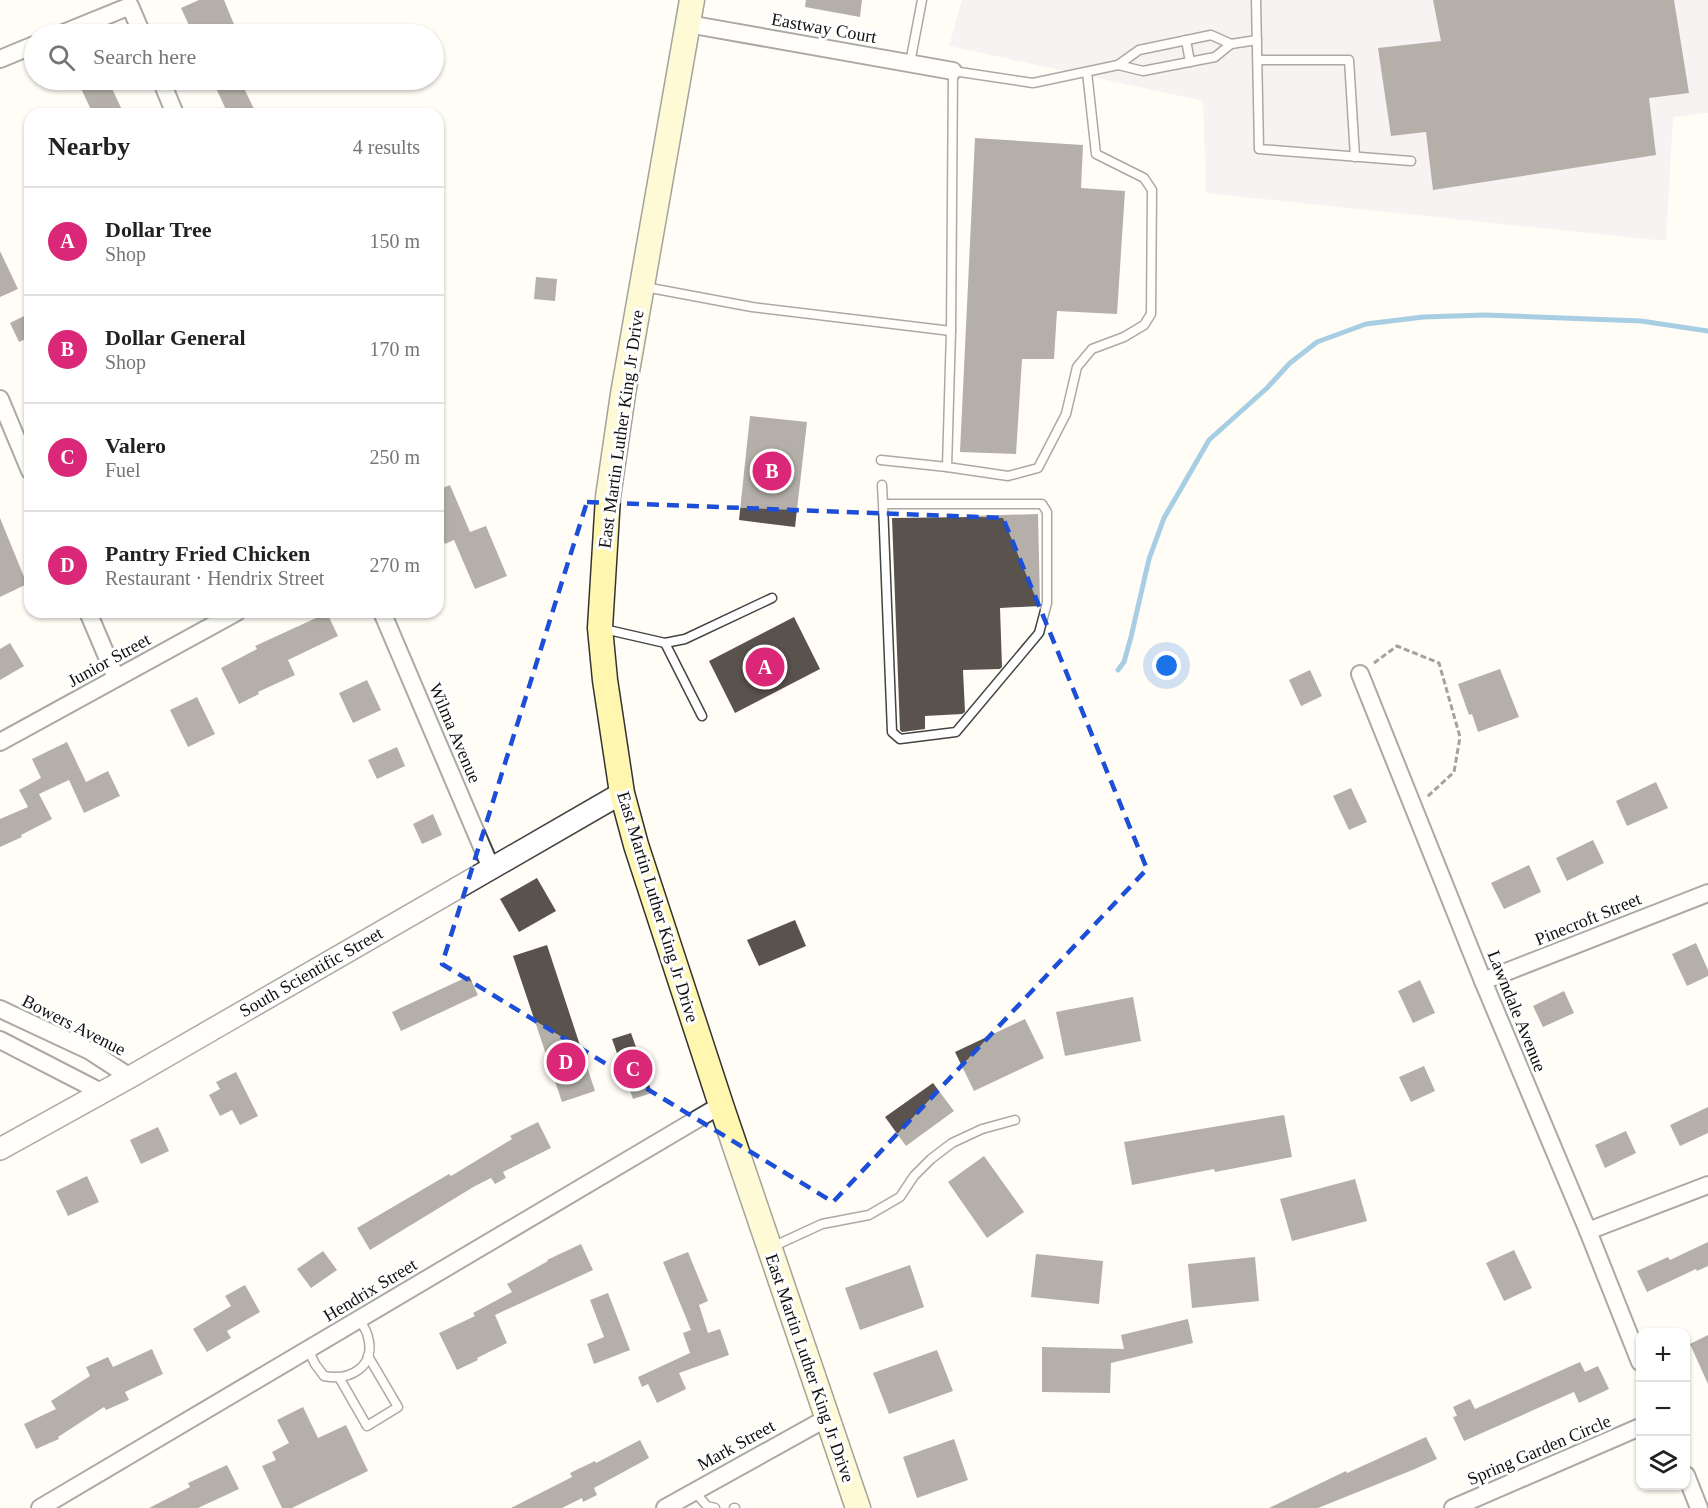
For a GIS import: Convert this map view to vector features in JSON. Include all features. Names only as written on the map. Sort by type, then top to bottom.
[{"type":"main road","name":"East Martin Luther King Jr Drive","points":[[692,0],[641,287],[608,497],[600,628],[612,740],[622,794],[658,915],[858,1508]]},
{"type":"street","points":[[86,24],[130,6],[138,24]]},
{"type":"street","name":"Eastway Court","points":[[687,24],[953,71]]},
{"type":"street","points":[[0,59],[24,49]]},
{"type":"street","points":[[165,90],[173,108]]},
{"type":"street","points":[[0,399],[24,457]]},
{"type":"street","points":[[91,618],[116,678]]},
{"type":"street","name":"Junior Street","points":[[0,742],[226,618]]},
{"type":"street","name":"Wilma Avenue","points":[[385,618],[491,868]]},
{"type":"street","name":"Lawndale Avenue","points":[[1360,674],[1483,981],[1636,1350]]},
{"type":"street","name":"South Scientific Street","points":[[0,1149],[130,1077],[622,794]]},
{"type":"street","name":"Pinecroft Street","points":[[1483,981],[1708,893]]},
{"type":"street","name":"Bowers Avenue","points":[[0,1009],[90,1051],[130,1077]]},
{"type":"street","points":[[0,1040],[101,1092]]},
{"type":"street","name":"Hendrix Street","points":[[43,1507],[721,1106]]},
{"type":"street","points":[[1588,1231],[1708,1185]]},
{"type":"street","name":"Mark Street","points":[[665,1508],[827,1418]]},
{"type":"street","name":"Spring Garden Circle","points":[[1453,1508],[1636,1429]]},
{"type":"street","points":[[1690,1484],[1699,1508]]},
{"type":"lane","points":[[910,63],[922,0]]},
{"type":"lane","points":[[1256,0],[1259,149],[1411,161]]},
{"type":"lane","points":[[947,467],[951,331],[953,71],[1033,84],[1118,64],[1139,50],[1186,40],[1211,35],[1231,44]]},
{"type":"lane","points":[[1186,40],[1190,62]]},
{"type":"lane","points":[[1118,64],[1143,71],[1215,57],[1231,44],[1257,40]]},
{"type":"lane","points":[[1258,60],[1349,60],[1355,157]]},
{"type":"lane","points":[[881,460],[1008,476],[1038,468],[1066,414],[1077,367],[1092,349],[1124,337],[1144,325],[1151,314],[1152,190],[1144,178],[1096,154],[1087,72]]},
{"type":"lane","points":[[641,287],[753,308],[951,331]]},
{"type":"lane","points":[[882,485],[892,732],[900,739],[956,732],[1039,633],[1047,603],[1047,512],[1042,504],[883,504]]},
{"type":"lane","points":[[600,628],[665,643],[685,639],[772,597]]},
{"type":"lane","points":[[665,643],[702,716]]},
{"type":"lane","points":[[770,1248],[822,1224],[869,1215],[900,1197],[914,1176],[952,1143],[982,1129],[1015,1120]]},
{"type":"lane","points":[[308,1349],[324,1376],[340,1379],[348,1377],[364,1366],[368,1356],[368,1337],[359,1319]]},
{"type":"lane","points":[[340,1379],[367,1426],[398,1407],[368,1356]]},
{"type":"lane","points":[[694,1491],[707,1506],[715,1508]]},
{"type":"path","points":[[1360,674],[1397,645],[1438,663],[1460,737],[1454,772],[1414,809]]},
{"type":"highlighted area","points":[[587,502],[1003,518],[1147,869],[833,1202],[442,964]]},
{"type":"shaded area","points":[[962,0],[1708,0],[1708,113],[1673,117],[1666,241],[1206,193],[1203,101],[949,46]]},
{"type":"building","points":[[199,0],[224,0],[234,24],[188,24],[181,8]]},
{"type":"building","points":[[806,0],[862,0],[860,17],[805,7]]},
{"type":"building","points":[[1433,0],[1674,0],[1689,93],[1649,98],[1656,155],[1433,190],[1426,132],[1391,136],[1378,48],[1441,41]]},
{"type":"building","points":[[82,90],[113,90],[121,108],[90,108]]},
{"type":"building","points":[[217,90],[245,90],[254,108],[225,108]]},
{"type":"building","points":[[975,138],[1083,145],[1081,188],[1125,191],[1117,314],[1057,311],[1054,359],[1022,359],[1016,454],[960,452]]},
{"type":"building","points":[[0,251],[18,289],[0,297]]},
{"type":"building","points":[[536,277],[557,279],[555,301],[534,299]]},
{"type":"building","points":[[24,316],[24,340],[19,342],[10,323]]},
{"type":"building","points":[[750,416],[807,422],[795,527],[739,520]]},
{"type":"building","points":[[450,485],[470,532],[486,526],[507,576],[475,589],[454,540],[445,544],[444,542],[444,488]]},
{"type":"building","points":[[1038,514],[1040,606],[1000,608],[1002,667],[1000,669],[963,670],[965,712],[925,716],[925,729],[902,732],[900,730],[892,518]]},
{"type":"building","points":[[0,518],[24,577],[24,585],[0,597]]},
{"type":"building","points":[[794,617],[820,669],[735,713],[709,661]]},
{"type":"building","points":[[316,618],[329,618],[338,636],[288,660],[295,675],[258,692],[259,694],[239,704],[221,668],[257,649],[255,646]]},
{"type":"building","points":[[10,643],[24,666],[0,680],[0,649]]},
{"type":"building","points":[[1500,669],[1519,717],[1478,732],[1458,684]]},
{"type":"building","points":[[1310,670],[1322,696],[1301,706],[1289,680]]},
{"type":"building","points":[[367,680],[381,710],[353,723],[339,693]]},
{"type":"building","points":[[197,697],[215,734],[188,747],[170,710]]},
{"type":"building","points":[[67,742],[86,782],[108,771],[120,796],[84,813],[69,780],[39,794],[52,819],[0,847],[0,819],[28,807],[19,790],[41,778],[32,759]]},
{"type":"building","points":[[397,747],[405,766],[377,779],[368,760]]},
{"type":"building","points":[[1656,782],[1668,808],[1627,826],[1616,801]]},
{"type":"building","points":[[1351,788],[1367,822],[1349,830],[1333,796]]},
{"type":"building","points":[[433,814],[442,835],[422,844],[413,824]]},
{"type":"building","points":[[1593,840],[1604,863],[1567,881],[1556,858]]},
{"type":"building","points":[[1529,865],[1541,892],[1504,909],[1491,883]]},
{"type":"building","points":[[537,878],[556,911],[519,932],[500,899]]},
{"type":"building","points":[[795,920],[806,946],[759,966],[747,940]]},
{"type":"building","points":[[1696,943],[1708,970],[1708,976],[1687,986],[1672,954]]},
{"type":"building","points":[[547,945],[595,1091],[562,1102],[513,956]]},
{"type":"building","points":[[469,976],[478,995],[401,1031],[392,1012]]},
{"type":"building","points":[[1420,980],[1435,1013],[1413,1023],[1398,991]]},
{"type":"building","points":[[1564,991],[1574,1013],[1543,1027],[1533,1006]]},
{"type":"building","points":[[1133,997],[1141,1041],[1065,1056],[1056,1012]]},
{"type":"building","points":[[1025,1019],[1044,1058],[974,1091],[955,1052]]},
{"type":"building","points":[[631,1033],[652,1093],[633,1099],[612,1039]]},
{"type":"building","points":[[1424,1066],[1435,1091],[1411,1102],[1399,1077]]},
{"type":"building","points":[[236,1072],[258,1116],[240,1125],[232,1110],[220,1116],[209,1095],[220,1089],[216,1082]]},
{"type":"building","points":[[933,1083],[954,1111],[906,1146],[885,1117]]},
{"type":"building","points":[[1708,1107],[1708,1133],[1680,1146],[1670,1125]]},
{"type":"building","points":[[1284,1115],[1292,1157],[1132,1185],[1124,1142]]},
{"type":"building","points":[[538,1122],[551,1148],[503,1172],[506,1178],[495,1184],[491,1178],[475,1186],[370,1250],[357,1228],[449,1174],[451,1176],[512,1139],[510,1136]]},
{"type":"building","points":[[158,1127],[169,1151],[141,1164],[130,1140]]},
{"type":"building","points":[[1626,1131],[1636,1153],[1605,1168],[1595,1145]]},
{"type":"building","points":[[984,1156],[1024,1212],[987,1238],[948,1182]]},
{"type":"building","points":[[87,1176],[99,1202],[68,1216],[56,1191]]},
{"type":"building","points":[[1355,1179],[1367,1221],[1292,1241],[1280,1199]]},
{"type":"building","points":[[1708,1242],[1708,1266],[1697,1271],[1696,1269],[1647,1292],[1637,1271],[1668,1257],[1670,1260]]},
{"type":"building","points":[[581,1244],[593,1270],[495,1315],[507,1343],[457,1370],[439,1333],[475,1316],[473,1313],[512,1292],[507,1284],[547,1260]]},
{"type":"building","points":[[1514,1250],[1532,1288],[1504,1301],[1486,1263]]},
{"type":"building","points":[[323,1251],[337,1270],[311,1288],[297,1269]]},
{"type":"building","points":[[688,1252],[708,1301],[699,1305],[708,1333],[720,1329],[729,1355],[679,1373],[686,1389],[657,1403],[648,1384],[642,1387],[638,1377],[690,1353],[683,1333],[691,1330],[663,1262]]},
{"type":"building","points":[[1036,1254],[1103,1261],[1099,1304],[1031,1297]]},
{"type":"building","points":[[1255,1257],[1259,1301],[1192,1308],[1188,1264]]},
{"type":"building","points":[[910,1265],[924,1307],[860,1330],[845,1288]]},
{"type":"building","points":[[245,1285],[260,1312],[227,1331],[231,1338],[207,1352],[193,1329],[231,1306],[225,1296]]},
{"type":"building","points":[[608,1293],[630,1350],[594,1364],[587,1344],[604,1337],[590,1300]]},
{"type":"building","points":[[1188,1319],[1193,1343],[1111,1363],[1110,1393],[1042,1392],[1042,1347],[1124,1349],[1121,1335]]},
{"type":"building","points":[[1708,1335],[1708,1384],[1690,1344]]},
{"type":"building","points":[[152,1349],[163,1374],[125,1392],[129,1400],[106,1410],[104,1407],[58,1437],[59,1439],[36,1449],[24,1424],[56,1409],[51,1401],[90,1376],[86,1367],[108,1357],[113,1367]]},
{"type":"building","points":[[937,1350],[953,1391],[889,1414],[873,1373]]},
{"type":"building","points":[[1580,1362],[1585,1372],[1598,1366],[1609,1389],[1579,1403],[1574,1392],[1464,1441],[1453,1417],[1457,1416],[1453,1407],[1470,1399],[1475,1409]]},
{"type":"building","points":[[303,1407],[318,1438],[346,1425],[368,1471],[292,1508],[282,1508],[262,1466],[276,1460],[272,1452],[289,1443],[277,1420]]},
{"type":"building","points":[[1426,1437],[1437,1459],[1415,1469],[1318,1508],[1269,1508],[1346,1471],[1347,1473]]},
{"type":"building","points":[[954,1439],[968,1480],[917,1498],[903,1457]]},
{"type":"building","points":[[640,1440],[649,1458],[594,1488],[597,1495],[583,1502],[582,1498],[562,1508],[511,1508],[572,1477],[570,1473],[595,1461],[596,1463]]},
{"type":"building","points":[[227,1465],[239,1489],[198,1508],[149,1508],[190,1487],[188,1483]]},
{"type":"waterway","points":[[1118,670],[1124,662],[1149,559],[1164,518],[1209,440],[1267,388],[1290,363],[1317,342],[1366,324],[1423,317],[1485,315],[1641,321],[1708,331]]},
{"type":"place","name":"Dollar General","points":[[772,471]]},
{"type":"place","name":"Dollar Tree","points":[[765,667]]},
{"type":"place","name":"Pantry Fried Chicken","points":[[566,1062]]},
{"type":"place","name":"Valero","points":[[633,1069]]}]
